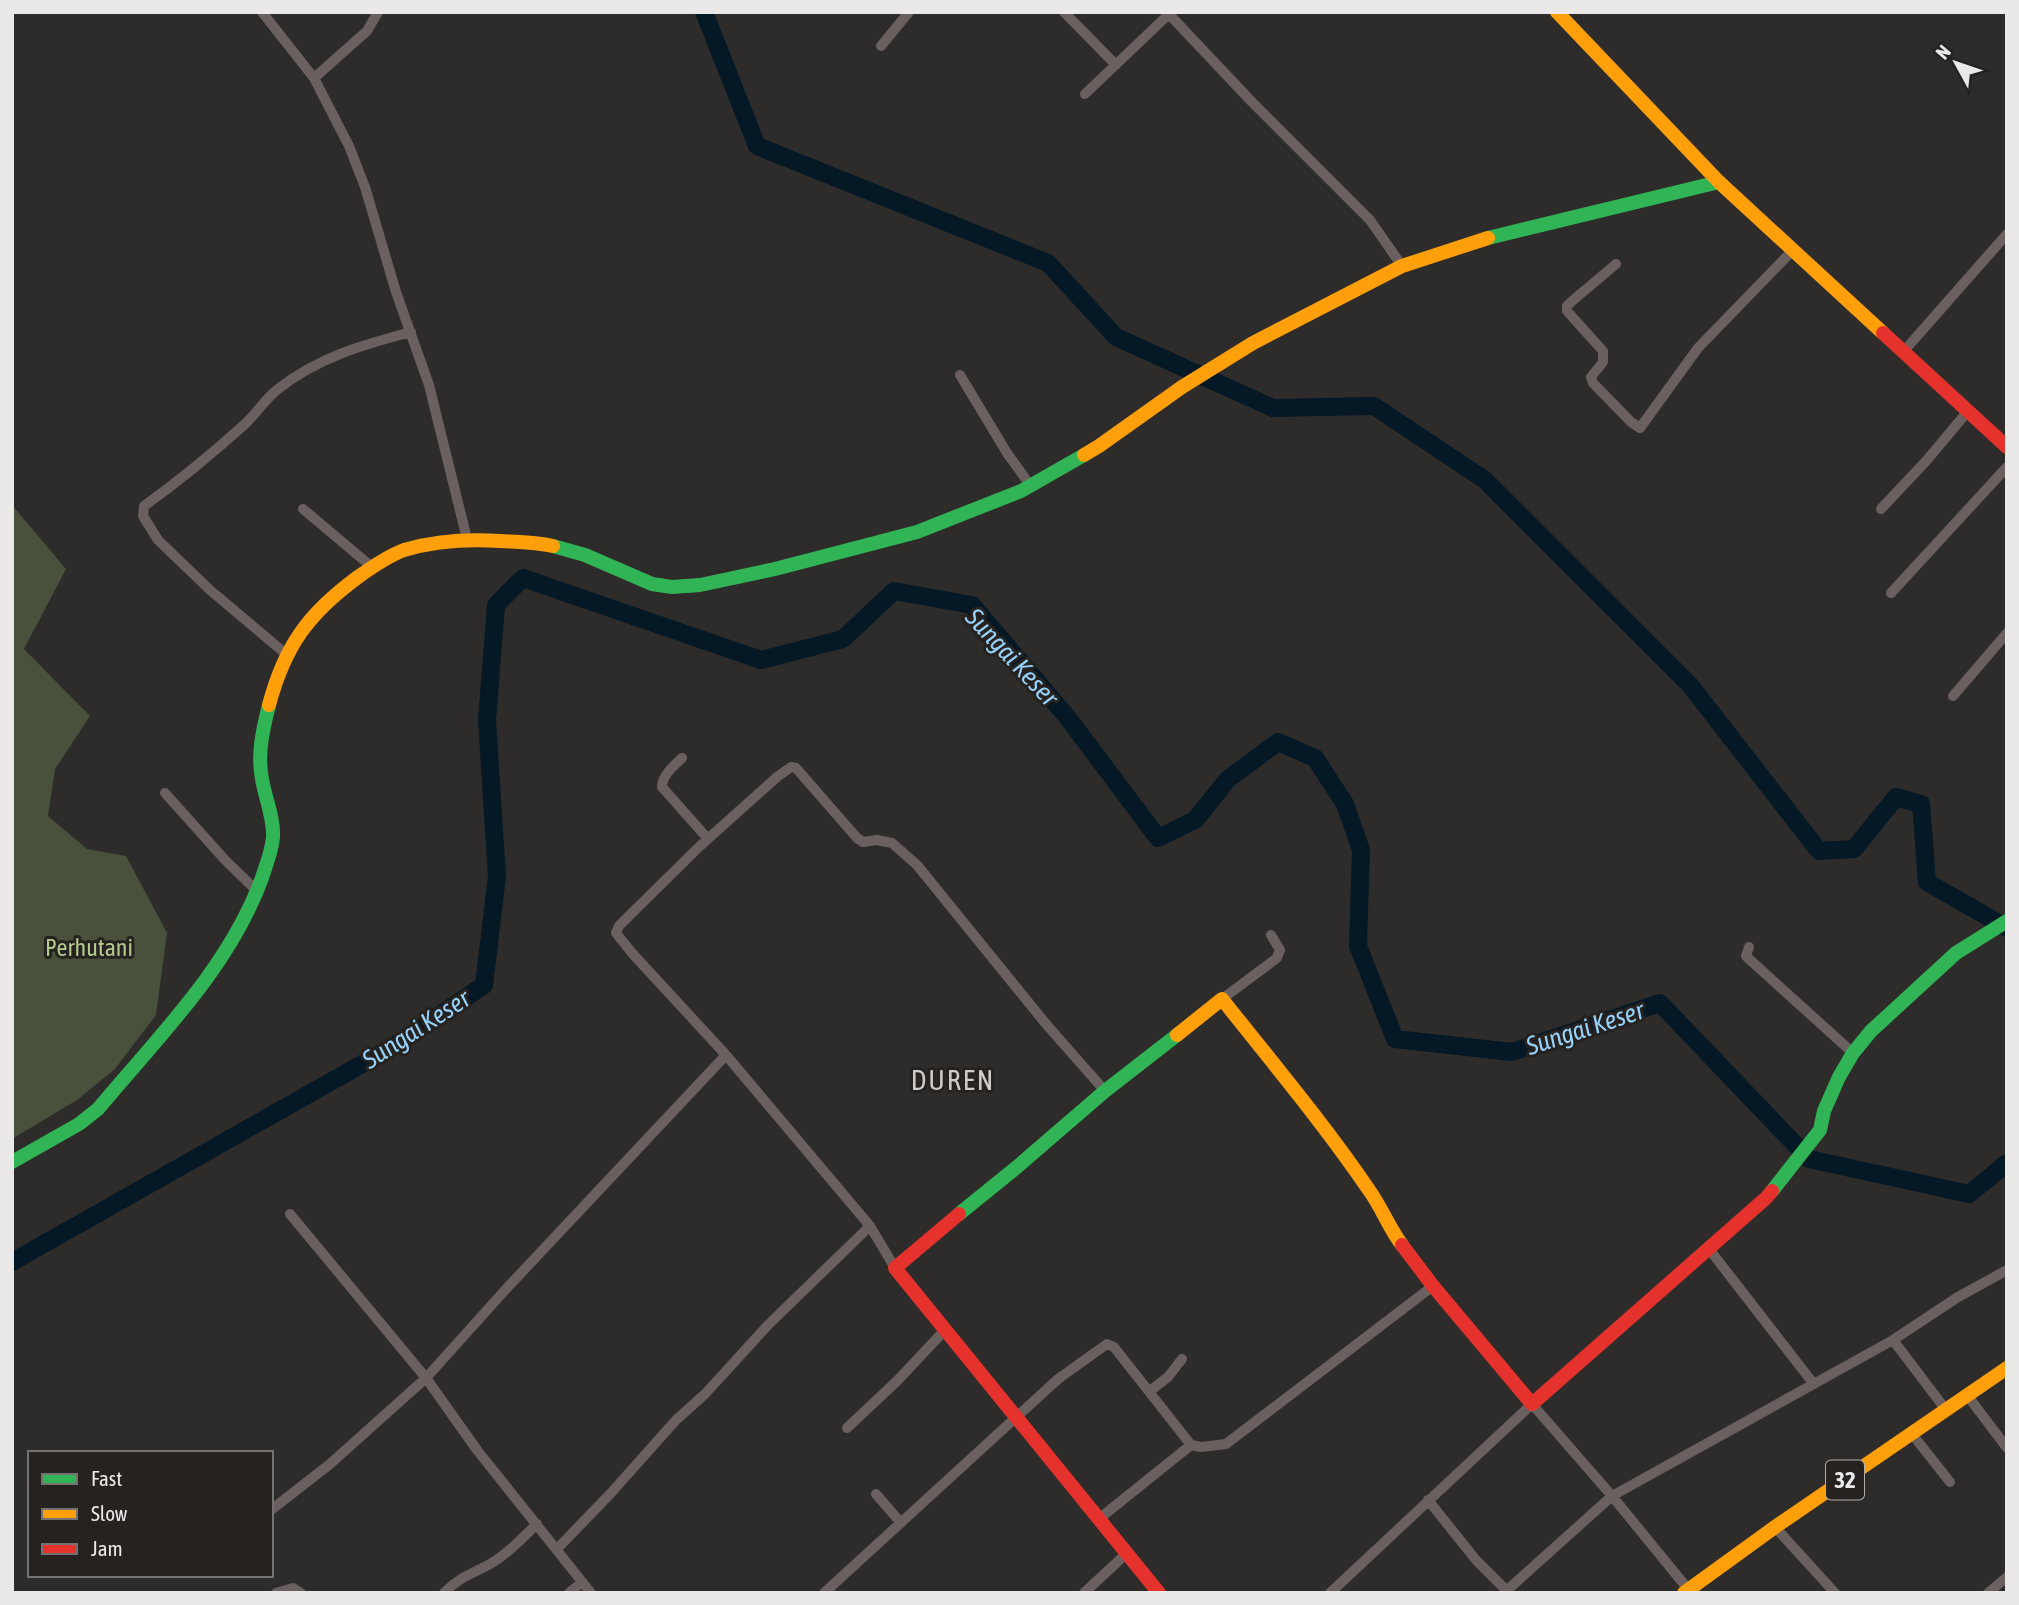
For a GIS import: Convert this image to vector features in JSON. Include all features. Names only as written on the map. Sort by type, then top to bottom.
[{"type":"main road","points":[[1557,12],[1719,182],[2007,447]]},
{"type":"main road","points":[[12,1162],[79,1124],[98,1109],[195,994],[237,934],[257,891],[273,838],[261,776],[260,751],[263,727],[275,682],[297,636],[332,596],[372,566],[402,551],[467,539],[540,543],[584,555],[652,584],[690,586],[775,569],[917,531],[1021,491],[1099,446],[1204,372],[1253,343],[1402,266],[1505,233],[1719,182]]},
{"type":"main road","points":[[1159,1593],[895,1268],[1105,1091],[1222,999],[1306,1104],[1371,1192],[1394,1234],[1433,1286],[1532,1404],[1766,1198],[1820,1130],[1831,1093],[1853,1053],[1871,1031],[1966,945],[2007,921]]},
{"type":"main road","name":"32","points":[[1686,1591],[2007,1368]]},
{"type":"street","points":[[262,12],[314,78],[349,146],[429,385],[467,539]]},
{"type":"street","points":[[314,78],[367,31],[378,12]]},
{"type":"street","points":[[881,46],[909,12]]},
{"type":"street","points":[[1064,12],[1116,65]]},
{"type":"street","points":[[1085,94],[1168,13],[1251,102],[1370,220],[1402,266]]},
{"type":"street","points":[[1904,351],[2007,234]]},
{"type":"street","points":[[1616,264],[1571,302],[1567,311],[1603,351],[1602,362],[1591,377],[1593,383],[1640,428],[1698,348],[1793,250]]},
{"type":"street","points":[[287,655],[210,590],[158,540],[142,511],[144,506],[246,423],[279,388],[314,365],[352,348],[411,332]]},
{"type":"street","points":[[960,374],[1007,453],[1030,485]]},
{"type":"street","points":[[1881,509],[1968,411]]},
{"type":"street","points":[[1891,593],[2007,467]]},
{"type":"street","points":[[303,509],[372,566]]},
{"type":"street","points":[[1954,696],[2007,633]]},
{"type":"street","points":[[682,758],[665,776],[662,787],[708,839]]},
{"type":"street","points":[[895,1268],[870,1226],[726,1055],[616,933],[635,909],[787,769],[791,766],[796,768],[857,838],[863,842],[877,840],[892,844],[917,865],[1046,1024],[1105,1091]]},
{"type":"street","points":[[165,793],[257,891]]},
{"type":"street","points":[[1222,999],[1278,958],[1280,950],[1271,935]]},
{"type":"street","points":[[1749,947],[1746,956],[1853,1053]]},
{"type":"street","points":[[273,1508],[330,1464],[426,1378],[726,1055]]},
{"type":"street","points":[[290,1214],[426,1378],[477,1450],[590,1593]]},
{"type":"street","points":[[556,1549],[611,1493],[676,1420],[705,1394],[784,1309],[870,1226]]},
{"type":"street","points":[[1709,1249],[1813,1383]]},
{"type":"street","points":[[1428,1500],[1476,1560],[1507,1592],[1612,1496],[1893,1340],[1958,1297],[2007,1270]]},
{"type":"street","points":[[1100,1518],[1191,1445],[1210,1447],[1226,1444],[1433,1286]]},
{"type":"street","points":[[847,1428],[898,1380],[944,1331]]},
{"type":"street","points":[[1893,1340],[1947,1410]]},
{"type":"street","points":[[824,1593],[1058,1379],[1107,1344],[1114,1347],[1191,1445]]},
{"type":"street","points":[[1150,1391],[1168,1377],[1182,1359]]},
{"type":"street","points":[[1967,1395],[2007,1448]]},
{"type":"street","points":[[1330,1593],[1532,1404],[1612,1496],[1686,1591]]},
{"type":"street","points":[[1912,1434],[1950,1482]]},
{"type":"street","points":[[876,1494],[901,1523]]},
{"type":"street","points":[[444,1593],[457,1580],[503,1556],[537,1524]]},
{"type":"street","points":[[1775,1527],[1835,1593]]},
{"type":"street","points":[[1084,1593],[1127,1553]]},
{"type":"street","points":[[1988,1593],[2007,1577]]},
{"type":"street","points":[[569,1593],[582,1582]]},
{"type":"street","points":[[276,1593],[293,1588],[301,1593]]},
{"type":"green space","name":"Perhutani","points":[[12,505],[66,569],[24,649],[90,716],[55,769],[48,816],[87,849],[126,856],[167,933],[156,1015],[115,1069],[77,1100],[12,1139]]},
{"type":"waterway","points":[[704,12],[757,146],[1048,263],[1116,337],[1273,408],[1374,406],[1485,480],[1690,685],[1819,851],[1854,849],[1896,797],[1921,804],[1927,882],[2007,928]]},
{"type":"waterway","name":"Sungai Keser","points":[[12,1262],[394,1046],[484,985],[497,876],[487,720],[496,605],[523,578],[761,660],[843,639],[894,591],[972,605],[1068,718],[1158,838],[1195,820],[1228,779],[1278,742],[1315,758],[1345,804],[1361,850],[1358,946],[1395,1039],[1512,1052],[1660,1003],[1809,1159],[1969,1194],[2007,1163]]},
{"type":"traffic: fast","points":[[1488,238],[1719,182]]},
{"type":"traffic: fast","points":[[553,546],[585,555],[652,584],[672,587],[700,585],[775,569],[917,532],[1021,491],[1084,455]]},
{"type":"traffic: fast","points":[[12,1162],[79,1124],[98,1109],[168,1028],[231,942],[262,878],[272,842],[272,822],[260,760],[269,705]]},
{"type":"traffic: fast","points":[[1772,1191],[1820,1130],[1824,1111],[1839,1077],[1853,1053],[1871,1031],[1956,953],[2007,921]]},
{"type":"traffic: fast","points":[[959,1214],[1105,1091],[1177,1035]]},
{"type":"traffic: slow","points":[[1557,12],[1719,182],[1883,333]]},
{"type":"traffic: slow","points":[[1084,455],[1182,387],[1253,343],[1402,266],[1488,238]]},
{"type":"traffic: slow","points":[[269,705],[283,665],[301,632],[341,590],[386,559],[404,550],[452,541],[488,540],[553,546]]},
{"type":"traffic: slow","points":[[1177,1035],[1222,999],[1334,1141],[1374,1197],[1402,1245]]},
{"type":"traffic: slow","points":[[1684,1593],[1775,1527],[2007,1368]]},
{"type":"traffic: jam","points":[[1883,333],[2007,447]]},
{"type":"traffic: jam","points":[[1402,1245],[1532,1404],[1772,1191]]},
{"type":"traffic: jam","points":[[959,1214],[895,1268],[1159,1593]]},
{"type":"district","name":"DUREN","points":[[953,1080]]}]
